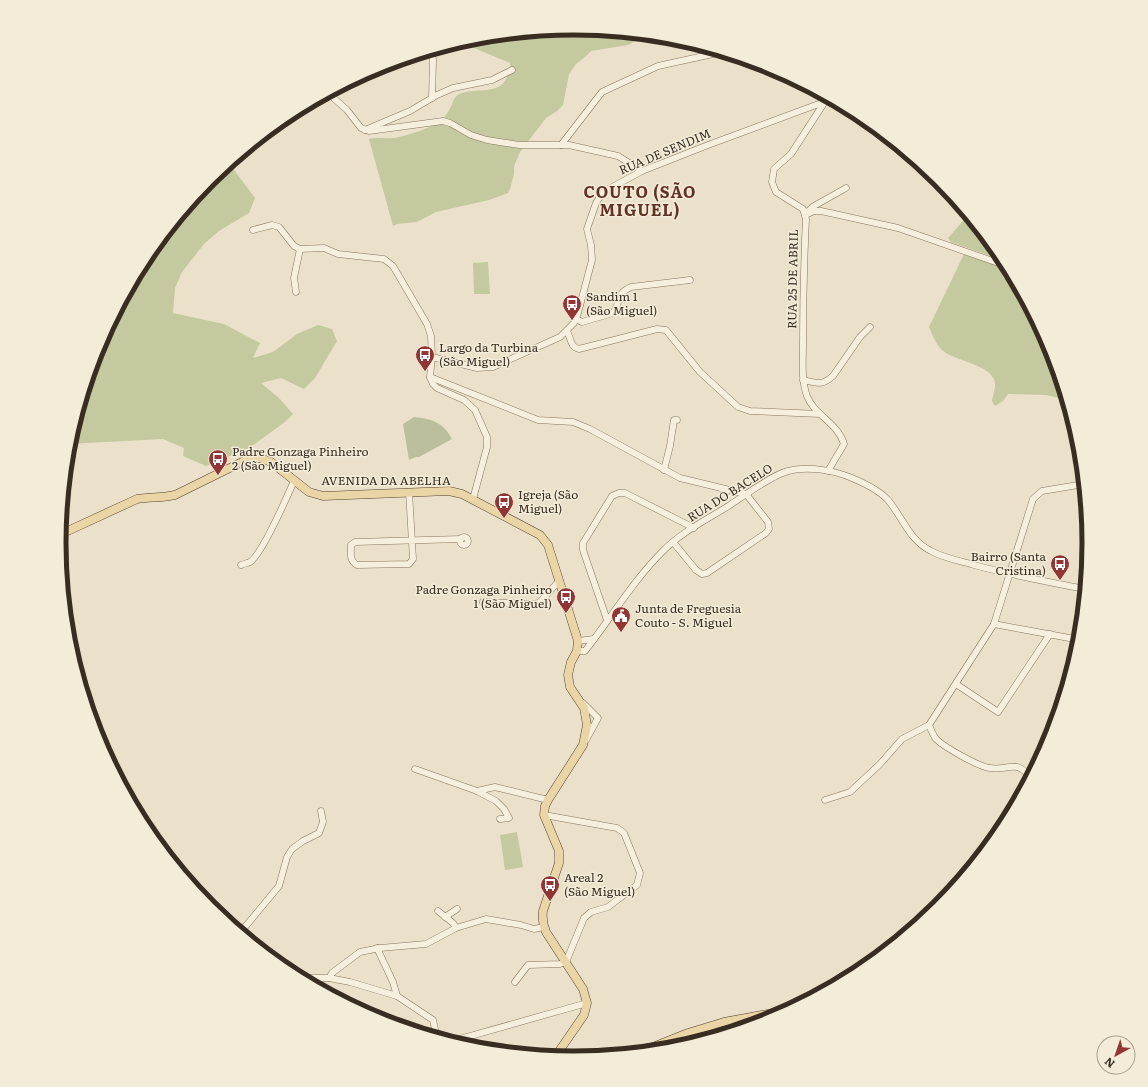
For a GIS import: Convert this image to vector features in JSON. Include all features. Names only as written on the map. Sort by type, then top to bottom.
[{"type":"main road","name":"AVENIDA DA ABELHA","points":[[66,532],[137,500],[175,495],[246,460],[260,458],[272,462],[309,492],[323,496],[448,491],[462,494],[473,499],[540,535],[548,545],[578,641],[577,651],[571,662],[568,675],[570,687],[584,708],[587,726],[583,745],[548,800],[545,806],[544,815]]},
{"type":"main road","points":[[544,815],[559,851],[560,863],[543,911],[542,918],[544,927],[583,989],[587,1003],[584,1015],[559,1052]]},
{"type":"main road","points":[[657,1045],[688,1032],[724,1022],[765,1014]]},
{"type":"street","points":[[561,145],[602,92],[658,66],[712,54]]},
{"type":"street","points":[[432,98],[433,59]]},
{"type":"street","points":[[364,130],[410,111],[453,88],[492,80],[512,70]]},
{"type":"street","points":[[332,96],[347,110],[358,125],[364,130],[375,131],[443,121],[450,123],[471,135],[487,140],[519,145],[569,145],[618,156],[642,171]]},
{"type":"street","name":"RUA DE SENDIM","points":[[432,356],[477,368],[493,367],[560,337],[567,331],[576,319],[592,260],[591,245],[587,229],[596,203],[603,192],[642,171],[824,102]]},
{"type":"street","name":"RUA 25 DE ABRIL","points":[[824,102],[791,154],[774,169],[772,182],[776,192],[803,209],[805,215],[803,380],[807,397],[820,414],[832,424],[841,436],[844,444],[828,471]]},
{"type":"street","points":[[805,215],[814,206],[846,188]]},
{"type":"street","points":[[805,215],[814,211],[821,211],[898,228],[998,263]]},
{"type":"street","points":[[253,230],[272,225],[279,227],[294,246],[300,249],[324,248],[338,254],[384,259],[393,266],[427,324],[431,336],[432,356],[430,377],[433,384],[437,388],[464,400],[475,410],[487,437],[487,447],[473,499]]},
{"type":"street","points":[[296,292],[294,278],[300,249]]},
{"type":"street","points":[[576,319],[582,322],[613,313],[616,310],[620,295],[624,291],[631,288],[690,280]]},
{"type":"street","points":[[803,380],[822,383],[828,381],[834,376],[860,337],[870,327]]},
{"type":"street","points":[[567,331],[574,348],[579,349],[657,329],[666,330],[700,372],[738,407],[750,411],[820,414]]},
{"type":"street","points":[[430,377],[538,420],[573,422],[590,429],[680,478],[746,494],[768,522],[769,529],[766,533],[706,573],[702,574],[696,570],[673,542]]},
{"type":"street","points":[[664,470],[674,420],[677,420]]},
{"type":"street","name":"RUA DO BACELO","points":[[577,651],[585,651],[607,620],[654,561],[673,542],[746,494],[781,473],[790,470],[799,469],[828,471],[852,478],[880,493],[888,500],[907,530],[924,547],[942,556],[1009,575],[1080,588]]},
{"type":"street","points":[[241,565],[250,562],[258,551],[277,517],[294,481]]},
{"type":"street","points":[[824,800],[850,792],[880,764],[902,739],[929,725],[994,624],[1033,499],[1042,491],[1079,485]]},
{"type":"street","points":[[410,492],[412,539],[413,560],[409,564],[357,566],[351,559],[351,545],[355,542],[412,539],[461,539]]},
{"type":"street","points":[[607,620],[583,550],[583,543],[612,496],[618,493],[625,493],[694,528]]},
{"type":"street","points":[[483,602],[539,603],[559,581]]},
{"type":"street","points":[[994,624],[1074,639]]},
{"type":"street","points":[[956,684],[998,712],[1050,634]]},
{"type":"street","points":[[578,641],[594,639]]},
{"type":"street","points":[[578,698],[598,718],[583,745]]},
{"type":"street","points":[[929,725],[932,733],[940,742],[985,767],[996,769],[1016,766],[1022,768],[1027,774]]},
{"type":"street","points":[[415,769],[478,791],[496,801],[504,809],[509,818],[500,819]]},
{"type":"street","points":[[478,791],[495,787],[548,800]]},
{"type":"street","points":[[243,929],[279,886],[287,857],[292,849],[303,841],[319,833],[324,822],[321,810]]},
{"type":"street","points":[[515,982],[528,965],[560,964],[566,962],[584,918],[591,912],[608,907],[637,885],[640,873],[624,833],[617,828],[544,815]]},
{"type":"street","points":[[445,917],[457,909]]},
{"type":"street","points":[[438,911],[453,923],[456,928]]},
{"type":"street","points":[[329,978],[332,973],[360,952],[377,948],[426,944],[456,928],[486,919],[521,925],[534,929],[544,927]]},
{"type":"street","points":[[377,948],[394,982],[397,996]]},
{"type":"street","points":[[310,978],[329,978],[350,982],[397,996],[433,1020],[436,1033]]},
{"type":"street","points":[[460,1039],[587,1003]]},
{"type":"green space","points":[[574,35],[639,39],[628,45],[591,51],[576,64],[569,74],[563,105],[546,118],[520,152],[514,166],[514,174],[508,193],[489,200],[436,212],[417,222],[397,224],[393,226],[369,139],[390,138],[411,134],[438,123],[442,120],[458,95],[464,92],[492,89],[503,83],[509,72],[510,63],[470,46],[508,39],[541,36]]},
{"type":"green space","points":[[232,167],[255,198],[249,213],[219,231],[204,244],[182,272],[175,288],[173,313],[224,324],[260,343],[253,358],[273,352],[297,334],[318,325],[332,329],[337,341],[315,378],[304,389],[281,378],[261,383],[279,398],[293,414],[285,422],[249,448],[206,466],[183,456],[184,448],[163,439],[75,444],[92,380],[104,349],[134,289],[151,261],[171,234],[192,208]]},
{"type":"green space","points":[[965,219],[994,257],[951,242],[948,238]]},
{"type":"green space","points":[[964,254],[1000,266],[1030,319],[1044,349],[1061,399],[1046,395],[1008,394],[1003,401],[995,406],[992,401],[995,382],[990,374],[979,367],[943,351],[938,345],[929,327]]},
{"type":"green space","points":[[488,262],[490,294],[474,294],[473,263]]},
{"type":"green space","points":[[414,417],[436,422],[449,433],[452,439],[419,457],[409,460],[403,424]]},
{"type":"green space","points":[[517,832],[523,867],[505,870],[500,835]]},
{"type":"place","name":"Sandim 1 (São Miguel)","points":[[572,321]]},
{"type":"place","name":"Largo da Turbina (São Miguel)","points":[[425,372]]},
{"type":"place","name":"Padre Gonzaga Pinheiro 2 (São Miguel)","points":[[218,476]]},
{"type":"place","name":"Igreja (São Miguel)","points":[[504,519]]},
{"type":"place","name":"Bairro (Santa Cristina)","points":[[1060,581]]},
{"type":"place","name":"Padre Gonzaga Pinheiro 1 (São Miguel)","points":[[566,614]]},
{"type":"place","name":"Junta de Freguesia Couto - S. Miguel","points":[[621,633]]},
{"type":"place","name":"Areal 2 (São Miguel)","points":[[550,902]]},
{"type":"district","name":"COUTO (SÃO MIGUEL)","points":[[640,201]]}]
